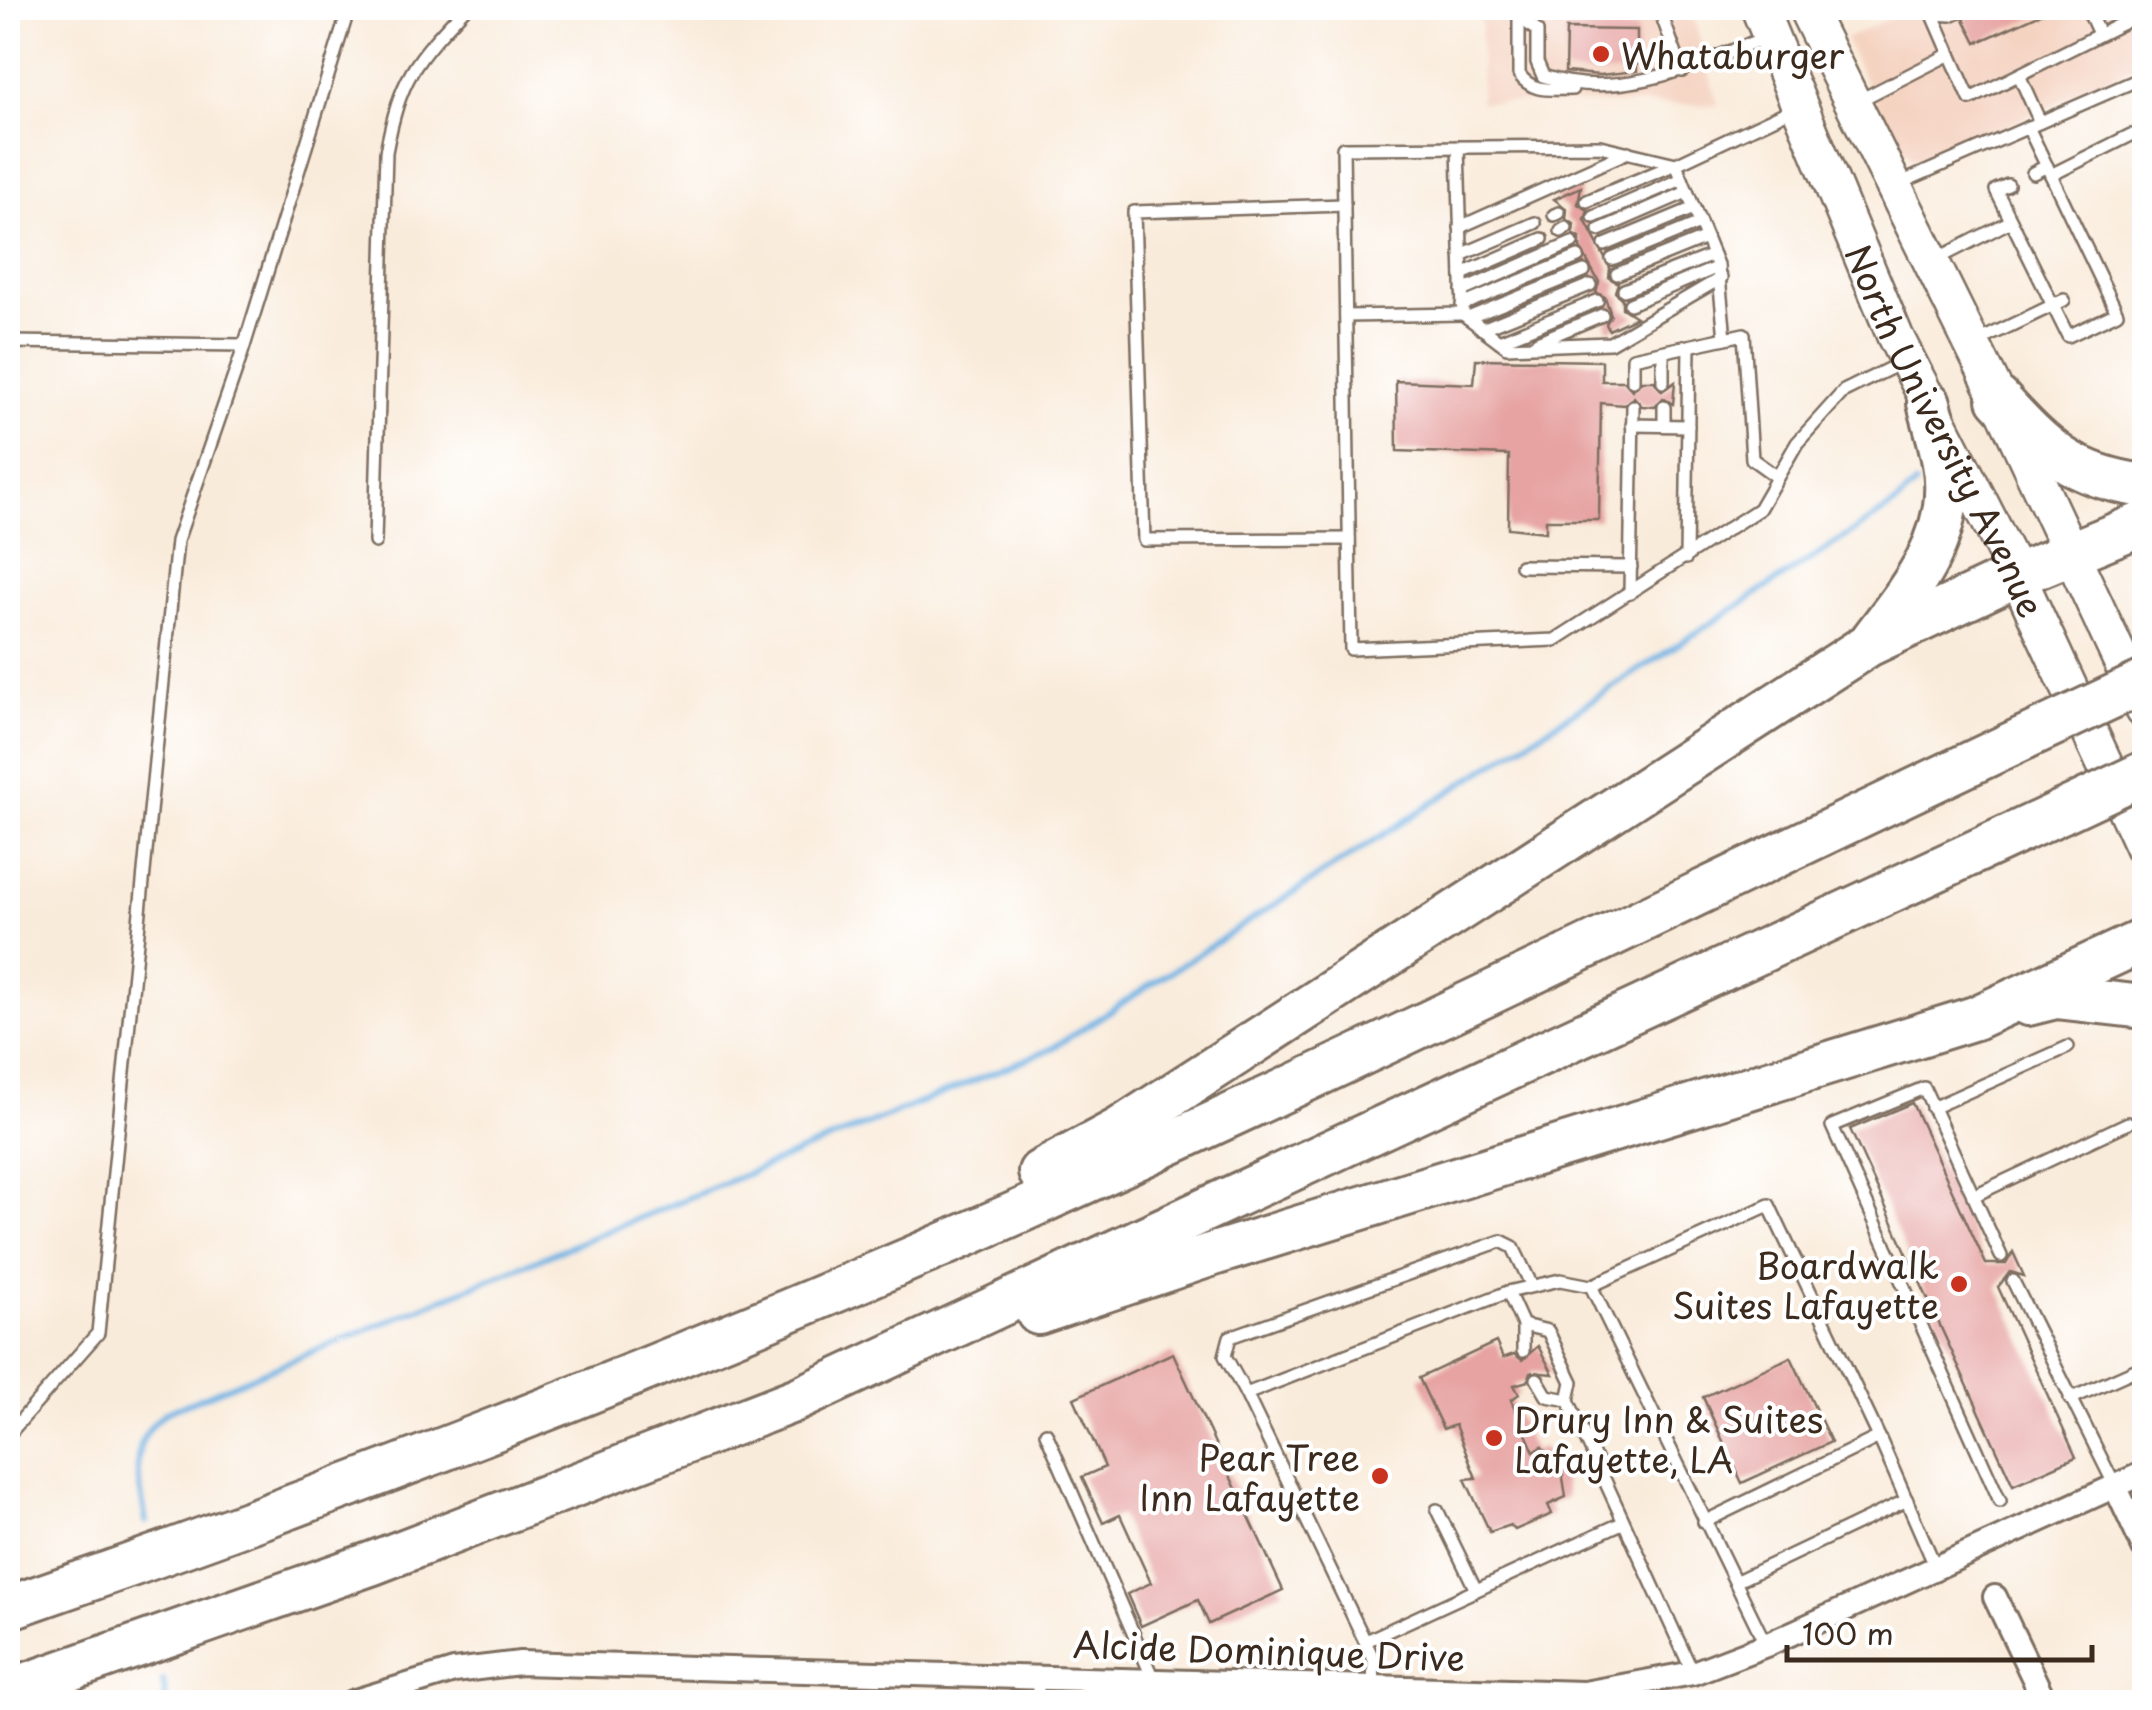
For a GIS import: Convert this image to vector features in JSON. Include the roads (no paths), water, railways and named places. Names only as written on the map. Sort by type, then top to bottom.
[{"type":"highway","points":[[1999,399],[2040,445],[2071,466],[2113,482],[2144,486]]},
{"type":"highway","points":[[1868,645],[1924,572],[1936,543],[1947,481],[1929,403]]},
{"type":"highway","points":[[724,1334],[1120,1128],[1868,645],[2017,575],[2144,523]]},
{"type":"highway","points":[[8,1608],[436,1451],[1029,1207],[2144,682]]},
{"type":"highway","points":[[798,1399],[2144,773]]},
{"type":"highway","points":[[1975,1018],[2144,940]]},
{"type":"highway","points":[[8,1691],[372,1563],[798,1399],[1210,1256],[1975,1018],[2056,997],[2144,1007]]},
{"type":"main road","name":"North University Avenue","points":[[1814,10],[1854,103],[1999,399],[2144,710]]},
{"type":"main road","name":"North University Avenue","points":[[1764,22],[1907,360],[2017,575],[2144,849]]},
{"type":"street","name":"Alcide Dominique Drive","points":[[352,1702],[454,1671],[520,1663],[1374,1689],[1543,1699],[1645,1685],[1693,1673],[1766,1645],[2144,1473]]},
{"type":"street","points":[[2115,1486],[2144,1548]]},
{"type":"street","points":[[1995,1598],[2045,1702]]},
{"type":"lane","points":[[8,1435],[98,1333],[177,541],[244,345],[349,8]]},
{"type":"lane","points":[[375,542],[386,152],[396,100],[414,62],[465,8]]},
{"type":"lane","points":[[1555,8],[1659,8],[1682,71]]},
{"type":"lane","points":[[1932,11],[1947,8]]},
{"type":"lane","points":[[1932,11],[1951,15],[1966,8]]},
{"type":"lane","points":[[2087,8],[2099,34]]},
{"type":"lane","points":[[1932,11],[1970,99],[2135,12]]},
{"type":"lane","points":[[1519,12],[1537,31],[1538,62],[1543,76],[1560,81],[1640,82],[1682,71]]},
{"type":"lane","points":[[1519,12],[1519,74],[1533,89],[1658,88],[1764,22]]},
{"type":"lane","points":[[1854,103],[1950,54]]},
{"type":"lane","points":[[2008,184],[1996,190],[2013,216],[2018,235],[2035,254],[2058,302],[2068,336],[2118,313],[2049,170],[2019,74]]},
{"type":"lane","points":[[1894,185],[2144,77]]},
{"type":"lane","points":[[1587,201],[1799,106]]},
{"type":"lane","points":[[2033,173],[2131,135]]},
{"type":"lane","points":[[1676,164],[1600,146],[1343,148],[1351,650],[1555,640],[1758,509],[1797,443],[1844,391],[1907,360]]},
{"type":"lane","points":[[1458,147],[1464,307],[1507,348],[1610,344],[1718,266]]},
{"type":"lane","points":[[1460,227],[1628,152]]},
{"type":"lane","points":[[1676,164],[1718,266],[1725,338]]},
{"type":"lane","points":[[1594,216],[1684,185]]},
{"type":"lane","points":[[1599,230],[1684,185]]},
{"type":"lane","points":[[2044,198],[2059,191]]},
{"type":"lane","points":[[1344,205],[1134,212],[1144,540],[1350,540]]},
{"type":"lane","points":[[1606,245],[1694,208]]},
{"type":"lane","points":[[2054,218],[2068,211]]},
{"type":"lane","points":[[1932,262],[2013,216]]},
{"type":"lane","points":[[1461,255],[1535,223]]},
{"type":"lane","points":[[1612,260],[1700,223]]},
{"type":"lane","points":[[2018,235],[2031,229]]},
{"type":"lane","points":[[2063,240],[2079,233]]},
{"type":"lane","points":[[1618,274],[1706,238]]},
{"type":"lane","points":[[1462,274],[1542,239]]},
{"type":"lane","points":[[1464,307],[1572,242]]},
{"type":"lane","points":[[1464,307],[1578,257]]},
{"type":"lane","points":[[2075,265],[2091,257]]},
{"type":"lane","points":[[1624,290],[1718,266]]},
{"type":"lane","points":[[1630,304],[1718,266]]},
{"type":"lane","points":[[1346,316],[1464,307],[1584,270]]},
{"type":"lane","points":[[2086,288],[2103,281]]},
{"type":"lane","points":[[1482,328],[1590,285]]},
{"type":"lane","points":[[1499,342],[1597,301]]},
{"type":"lane","points":[[1972,344],[2058,302]]},
{"type":"lane","points":[[1527,347],[1602,315]]},
{"type":"lane","points":[[1633,380],[1633,358],[1744,334],[1752,459],[1777,478]]},
{"type":"lane","points":[[8,342],[244,345]]},
{"type":"lane","points":[[1686,558],[1689,346]]},
{"type":"lane","points":[[1663,352],[1664,382]]},
{"type":"lane","points":[[1630,593],[1633,406]]},
{"type":"lane","points":[[1664,407],[1664,426]]},
{"type":"lane","points":[[1632,425],[1688,426]]},
{"type":"lane","points":[[1521,566],[1630,567]]},
{"type":"lane","points":[[1932,1108],[2068,1047]]},
{"type":"lane","points":[[2000,1501],[1832,1126],[1924,1088],[2001,1256]]},
{"type":"lane","points":[[1973,1196],[2128,1124]]},
{"type":"lane","points":[[1246,1394],[1531,1284],[1560,1280],[1591,1286],[1768,1206],[1879,1437],[1936,1569]]},
{"type":"lane","points":[[1374,1689],[1374,1660],[1366,1641],[1225,1356],[1230,1337],[1501,1241],[1513,1246],[1531,1284]]},
{"type":"lane","points":[[2013,1281],[2115,1486]]},
{"type":"lane","points":[[1591,1286],[1766,1645]]},
{"type":"lane","points":[[1508,1292],[1523,1325],[1522,1351]]},
{"type":"lane","points":[[1523,1325],[1548,1331],[1572,1382],[1568,1400],[1693,1673]]},
{"type":"lane","points":[[2070,1399],[2144,1366]]},
{"type":"lane","points":[[1537,1379],[1547,1396],[1568,1400]]},
{"type":"lane","points":[[1046,1433],[1154,1682]]},
{"type":"lane","points":[[1704,1522],[1879,1437]]},
{"type":"lane","points":[[1737,1580],[1906,1500]]},
{"type":"lane","points":[[1437,1510],[1476,1590]]},
{"type":"lane","points":[[1366,1641],[1622,1522]]},
{"type":"lane","points":[[1038,1678],[1038,1702]]},
{"type":"waterway","points":[[146,1522],[138,1475],[139,1449],[144,1436],[166,1412],[1051,1049],[1896,504],[1915,485]]},
{"type":"waterway","points":[[163,1681],[166,1702]]},
{"type":"place","name":"Whataburger","points":[[1601,54]]},
{"type":"place","name":"Boardwalk Suites Lafayette","points":[[1959,1284]]},
{"type":"place","name":"Drury Inn & Suites Lafayette, LA","points":[[1494,1438]]},
{"type":"place","name":"Pear Tree Inn Lafayette","points":[[1380,1476]]}]
